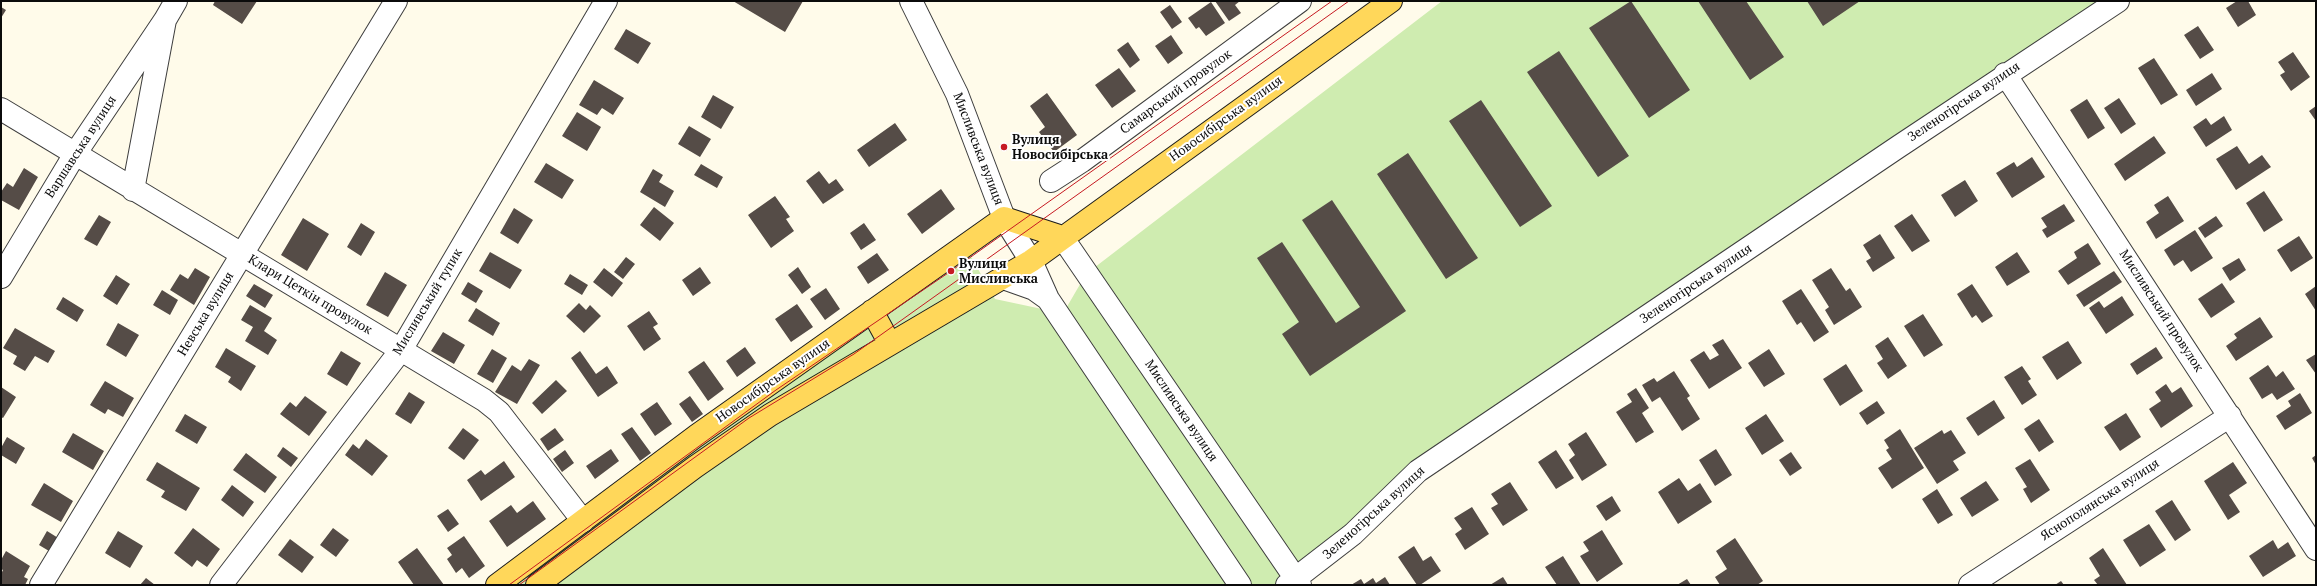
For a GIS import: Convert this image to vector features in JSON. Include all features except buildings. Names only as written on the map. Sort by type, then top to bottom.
[{"type":"main road","name":"Новосибірська вулиця","points":[[537,585],[688,471],[770,415],[1031,261],[1062,237],[1391,1]]},
{"type":"main road","points":[[1004,218],[1062,237]]},
{"type":"main road","name":"Новосибірська вулиця","points":[[497,585],[702,432],[1004,218]]},
{"type":"main road","points":[[872,312],[890,344]]},
{"type":"street","name":"Варшавська вулиця","points":[[1,277],[75,154],[165,20],[176,1]]},
{"type":"street","name":"Невська вулиця","points":[[41,585],[396,1]]},
{"type":"street","name":"Мисливський тупик","points":[[221,585],[400,350],[606,1]]},
{"type":"street","name":"Мисливська вулиця","points":[[911,1],[957,94],[1004,218],[1031,261],[1047,296],[1240,585]]},
{"type":"street","name":"Самарський провулок","points":[[1051,181],[1082,161],[1300,1]]},
{"type":"street","name":"Зеленогірська вулиця","points":[[1294,583],[1354,534],[1418,472],[2006,74],[2118,1]]},
{"type":"street","name":"Варшавська вулиця","points":[[132,190],[165,20]]},
{"type":"street","name":"Мисливський провулок","points":[[2006,74],[2316,549]]},
{"type":"street","name":"Клари Цеткін провулок","points":[[1,109],[132,190],[484,400],[499,412],[583,521]]},
{"type":"street","name":"Мисливська вулиця","points":[[1062,237],[1294,583]]},
{"type":"street","points":[[1003,278],[1034,289],[1047,296]]},
{"type":"street","name":"Яснополянська вулиця","points":[[1970,585],[2230,416]]},
{"type":"green space","points":[[1442,1],[2118,1],[1418,471],[1300,585],[497,585],[961,239],[995,299],[1042,309],[1061,317],[1086,274]]},
{"type":"tram line","points":[[509,585],[776,390],[951,271],[1332,1]]},
{"type":"tram line","points":[[519,585],[749,418],[854,354],[1349,1]]},
{"type":"place","name":"Вулиця Новосибірська","points":[[1004,147]]},
{"type":"place","name":"Вулиця Мисливська","points":[[951,271]]}]
